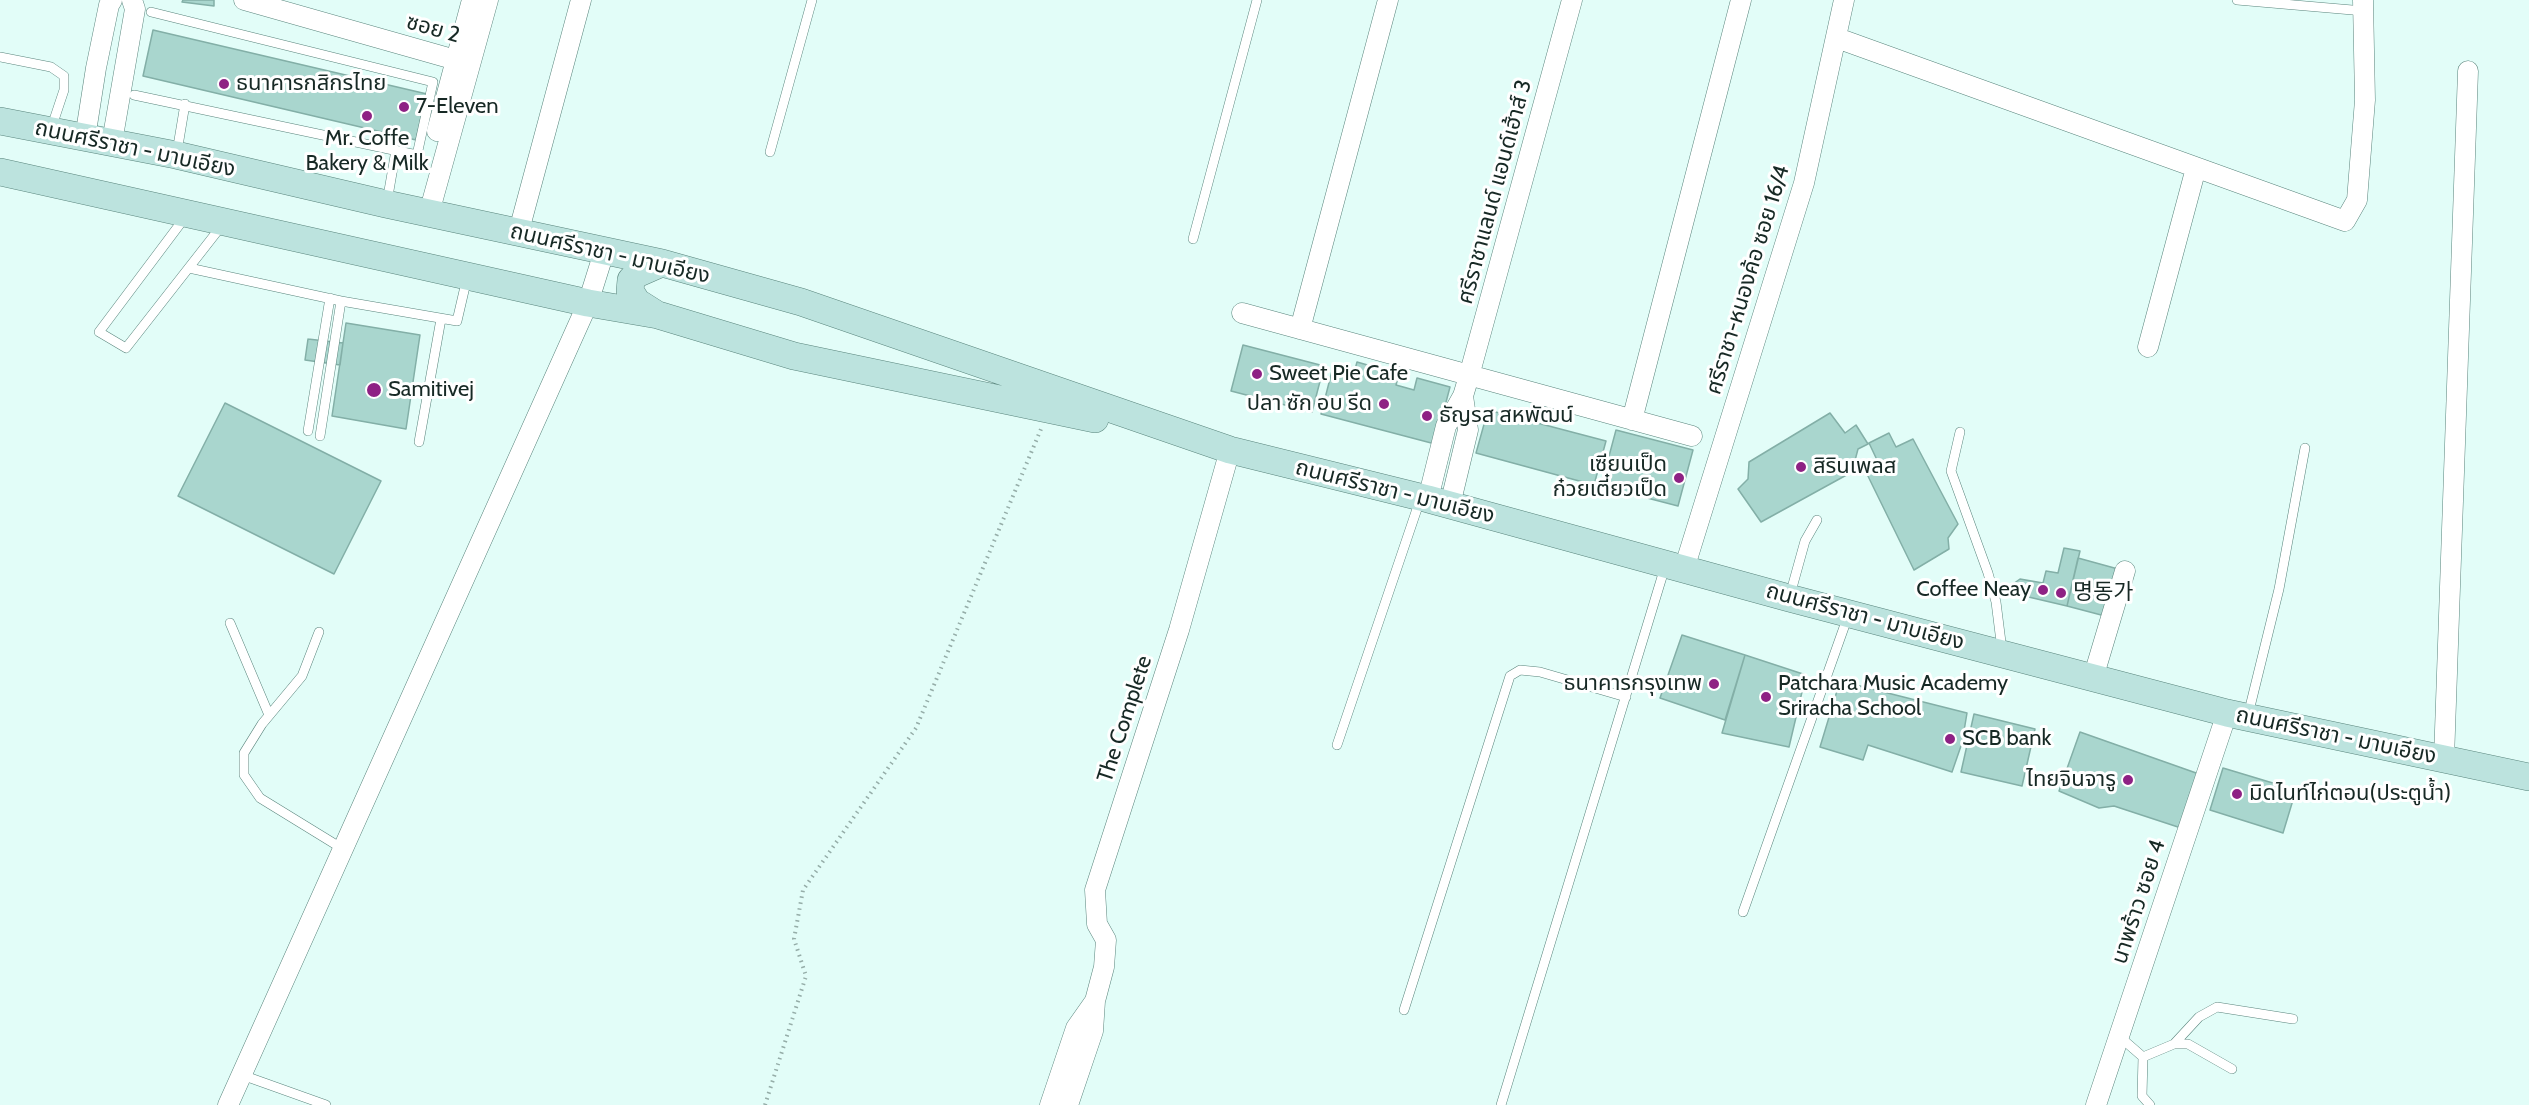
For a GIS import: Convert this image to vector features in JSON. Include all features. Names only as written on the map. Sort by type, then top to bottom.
[{"type":"main road","name":"ถนนศรีราชา - มาบเอียง","points":[[0,121],[176,155],[518,234],[662,263],[801,302],[1217,446]]},
{"type":"main road","name":"ถนนศรีราชา - มาบเอียง","points":[[0,172],[588,303],[658,315],[794,356],[1217,446],[1433,501],[1849,614],[2237,715],[2529,777]]},
{"type":"main road","points":[[658,315],[637,302],[630,291],[631,280],[637,274],[662,263]]},
{"type":"street","points":[[85,138],[98,58],[112,0]]},
{"type":"street","points":[[112,142],[135,9],[132,0]]},
{"type":"street","name":"ซอย 2","points":[[244,0],[462,62]]},
{"type":"street","points":[[423,212],[462,62],[472,0]]},
{"type":"street","points":[[462,62],[488,0]]},
{"type":"street","points":[[518,234],[581,0]]},
{"type":"street","points":[[1300,329],[1388,0]]},
{"type":"street","name":"ศรีราชาแลนด์ แอนด์เฮ้าส์ 3","points":[[1433,501],[1468,430],[1463,396],[1572,0]]},
{"type":"street","points":[[1632,420],[1741,0]]},
{"type":"street","name":"ศรีราชา-หนองค้อ ซอย 16/4","points":[[1675,567],[1803,183],[1844,0]]},
{"type":"street","points":[[1837,38],[2345,221],[2357,200],[2365,100],[2363,6]]},
{"type":"street","points":[[2444,759],[2468,71]]},
{"type":"street","points":[[2148,347],[2196,168]]},
{"type":"street","points":[[228,1105],[588,303],[604,252]]},
{"type":"street","points":[[1242,313],[1692,436]]},
{"type":"street","name":"The Complete","points":[[1068,1105],[1093,1031],[1095,1001],[1104,967],[1106,940],[1097,924],[1095,890],[1179,630],[1217,446]]},
{"type":"street","points":[[2093,678],[2125,571]]},
{"type":"street","name":"นาพร้าว ซอย 4","points":[[2096,1105],[2237,715]]},
{"type":"street","name":"The Complete","points":[[1050,1105],[1076,1028],[1095,1001]]},
{"type":"lane","points":[[770,152],[812,0]]},
{"type":"lane","points":[[1192,239],[1257,0]]},
{"type":"lane","points":[[2237,0],[2363,6]]},
{"type":"lane","points":[[134,95],[417,154],[433,82],[151,12]]},
{"type":"lane","points":[[0,57],[51,67],[64,76],[64,90],[51,132]]},
{"type":"lane","points":[[176,155],[185,104]]},
{"type":"lane","points":[[386,204],[396,150]]},
{"type":"lane","points":[[188,214],[99,332],[126,348],[224,222]]},
{"type":"lane","points":[[189,268],[341,301],[457,321],[468,276]]},
{"type":"lane","points":[[308,430],[330,298]]},
{"type":"lane","points":[[320,436],[341,301]]},
{"type":"lane","points":[[419,442],[441,319]]},
{"type":"lane","points":[[1960,432],[1951,471],[1988,573],[1996,602],[2002,653]]},
{"type":"lane","points":[[2237,715],[2279,589],[2305,448]]},
{"type":"lane","points":[[1337,746],[1433,501]]},
{"type":"lane","points":[[1789,598],[1805,541],[1816,520]]},
{"type":"lane","points":[[1501,1105],[1626,697],[1675,567]]},
{"type":"lane","points":[[1743,912],[1849,614]]},
{"type":"lane","points":[[230,623],[269,715]]},
{"type":"lane","points":[[319,632],[302,676],[269,715],[244,753],[244,775],[260,798],[343,849]]},
{"type":"lane","points":[[1404,1010],[1510,676],[1520,670],[1540,672],[1626,697]]},
{"type":"lane","points":[[2174,1044],[2199,1017],[2217,1007],[2293,1019]]},
{"type":"lane","points":[[2120,1037],[2143,1057]]},
{"type":"lane","points":[[2143,1057],[2174,1044],[2188,1044],[2232,1069]]},
{"type":"lane","points":[[2143,1057],[2142,1096],[2150,1105]]},
{"type":"lane","points":[[242,1075],[326,1105]]},
{"type":"path","points":[[765,1105],[806,976],[794,939],[803,890],[916,728],[1049,409]]},
{"type":"building","points":[[183,0],[214,0],[214,6],[182,2]]},
{"type":"building","points":[[153,30],[427,94],[416,140],[143,76]]},
{"type":"building","name":"Samitivej","points":[[346,323],[420,335],[406,429],[332,416]]},
{"type":"building","points":[[308,339],[343,343],[340,365],[305,360]]},
{"type":"building","points":[[1243,345],[1324,366],[1312,412],[1231,391]]},
{"type":"building","points":[[1357,362],[1399,374],[1396,385],[1414,390],[1417,378],[1450,387],[1435,444],[1321,414],[1333,367],[1354,373]]},
{"type":"building","points":[[225,403],[381,481],[334,574],[178,496]]},
{"type":"building","points":[[1488,410],[1606,441],[1594,485],[1476,453]]},
{"type":"building","name":"สิรินเพลส","points":[[1830,413],[1845,433],[1856,425],[1868,444],[1858,449],[1852,472],[1761,522],[1738,489],[1748,479],[1749,462]]},
{"type":"building","points":[[1616,430],[1693,450],[1678,506],[1601,486]]},
{"type":"building","name":"สิรินเพลส","points":[[1889,433],[1896,447],[1913,439],[1958,524],[1948,538],[1949,549],[1914,570],[1863,466],[1877,460],[1869,443]]},
{"type":"building","points":[[2064,548],[2080,551],[2067,606],[2003,591],[2020,579],[2043,583],[2046,571],[2058,573]]},
{"type":"building","points":[[2078,558],[2118,569],[2105,616],[2067,606]]},
{"type":"building","points":[[1682,635],[1745,655],[1725,720],[1660,698]]},
{"type":"building","name":"Patchara Music Academy Sriracha School","points":[[1745,655],[1806,675],[1789,747],[1722,733]]},
{"type":"building","points":[[1840,681],[1967,713],[1962,743],[1952,772],[1868,745],[1863,760],[1820,747]]},
{"type":"building","points":[[1974,714],[2035,729],[2022,786],[1961,772]]},
{"type":"building","points":[[2080,732],[2199,774],[2181,828],[2114,806],[2099,808],[2059,791]]},
{"type":"building","points":[[2223,768],[2296,790],[2283,833],[2210,810]]},
{"type":"place","name":"ธนาคารกสิกรไทย","points":[[224,84]]},
{"type":"place","name":"7-Eleven","points":[[404,107]]},
{"type":"place","name":"Mr. Coffe Bakery & Milk","points":[[367,116]]},
{"type":"place","name":"Sweet Pie Cafe","points":[[1257,374]]},
{"type":"place","name":"Samitivej","points":[[374,390]]},
{"type":"place","name":"ปลา ซัก อบ รีด","points":[[1384,404]]},
{"type":"place","name":"ธัญรส สหพัฒน์","points":[[1427,416]]},
{"type":"place","name":"สิรินเพลส","points":[[1801,467]]},
{"type":"place","name":"เซียนเป็ด ก๋วยเตี๋ยวเป็ด","points":[[1679,478]]},
{"type":"place","name":"Coffee Neay","points":[[2043,590]]},
{"type":"place","name":"명동가","points":[[2061,593]]},
{"type":"place","name":"ธนาคารกรุงเทพ","points":[[1714,684]]},
{"type":"place","name":"Patchara Music Academy Sriracha School","points":[[1766,697]]},
{"type":"place","name":"SCB bank","points":[[1950,739]]},
{"type":"place","name":"ไทยจินจารู","points":[[2128,780]]},
{"type":"place","name":"มิดไนท์ไก่ตอน(ประตูน้ำ)","points":[[2237,794]]}]
